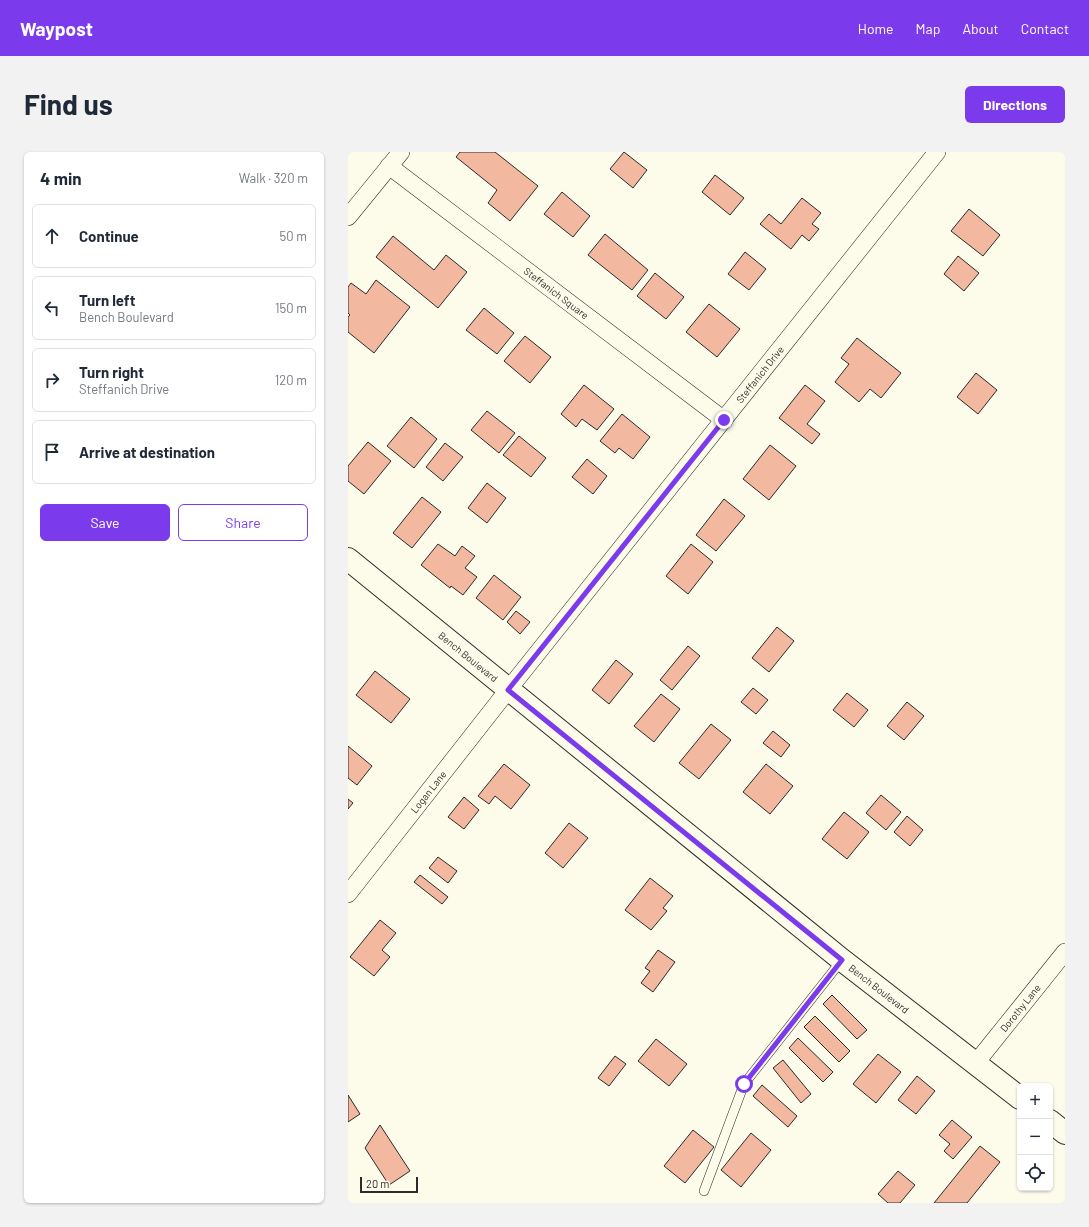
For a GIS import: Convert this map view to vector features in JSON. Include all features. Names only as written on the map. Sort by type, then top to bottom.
[{"type":"main road","name":"Bench Boulevard","points":[[348,559],[842,960],[1017,1096]]},
{"type":"main road","points":[[1053,1123],[1065,1133]]},
{"type":"street","points":[[348,217],[401,152]]},
{"type":"street","name":"Steffanich Drive","points":[[508,690],[937,152]]},
{"type":"street","name":"Steffanich Square","points":[[389,166],[724,420]]},
{"type":"street","name":"Logan Lane","points":[[348,894],[508,690]]},
{"type":"street","name":"Dorothy Lane","points":[[975,1064],[1065,952]]},
{"type":"lane","points":[[704,1191],[744,1084],[842,960]]},
{"type":"building","points":[[460,152],[495,152],[538,186],[510,221],[488,203],[497,190],[456,157]]},
{"type":"building","points":[[624,152],[647,170],[633,188],[610,169]]},
{"type":"building","points":[[715,175],[744,198],[730,215],[702,192]]},
{"type":"building","points":[[562,192],[590,216],[573,237],[544,214]]},
{"type":"building","points":[[802,198],[821,213],[812,224],[819,229],[809,241],[802,235],[791,249],[760,224],[769,214],[781,224]]},
{"type":"building","points":[[969,209],[1000,235],[983,256],[951,231]]},
{"type":"building","points":[[605,234],[648,270],[632,290],[588,255]]},
{"type":"building","points":[[393,236],[434,270],[446,255],[467,272],[438,308],[376,257]]},
{"type":"building","points":[[745,252],[766,269],[749,290],[728,274]]},
{"type":"building","points":[[958,256],[979,273],[964,291],[944,274]]},
{"type":"building","points":[[655,273],[684,297],[666,319],[637,296]]},
{"type":"building","points":[[376,280],[410,307],[374,353],[348,332],[348,317],[350,315],[348,313],[348,287],[351,283],[366,294]]},
{"type":"building","points":[[709,304],[740,329],[717,357],[686,332]]},
{"type":"building","points":[[484,308],[514,333],[497,354],[466,330]]},
{"type":"building","points":[[525,336],[551,357],[530,383],[504,361]]},
{"type":"building","points":[[857,338],[901,373],[881,398],[870,389],[859,402],[835,382],[849,364],[841,358]]},
{"type":"building","points":[[976,373],[997,390],[978,414],[957,397]]},
{"type":"building","points":[[584,385],[614,409],[597,430],[582,419],[576,427],[561,414]]},
{"type":"building","points":[[805,385],[825,401],[807,424],[820,434],[812,444],[779,418]]},
{"type":"building","points":[[487,411],[515,433],[499,453],[471,430]]},
{"type":"building","points":[[622,414],[650,437],[633,459],[619,448],[615,453],[600,441]]},
{"type":"building","points":[[411,417],[437,439],[414,468],[387,446]]},
{"type":"building","points":[[519,436],[546,458],[531,477],[503,455]]},
{"type":"building","points":[[368,442],[391,461],[364,494],[348,481],[348,466]]},
{"type":"building","points":[[445,443],[463,457],[443,481],[426,467]]},
{"type":"building","points":[[770,445],[796,466],[769,500],[743,479]]},
{"type":"building","points":[[587,459],[607,476],[593,494],[572,477]]},
{"type":"building","points":[[487,483],[506,498],[487,523],[468,508]]},
{"type":"building","points":[[422,497],[441,512],[412,548],[393,533]]},
{"type":"building","points":[[724,499],[745,516],[716,551],[696,535]]},
{"type":"building","points":[[438,544],[455,556],[462,546],[475,556],[465,568],[477,577],[463,595],[451,586],[450,588],[421,565]]},
{"type":"building","points":[[691,544],[713,562],[688,594],[666,576]]},
{"type":"building","points":[[494,575],[521,597],[503,620],[476,598]]},
{"type":"building","points":[[516,611],[530,622],[520,634],[507,622]]},
{"type":"building","points":[[777,627],[794,641],[769,672],[752,658]]},
{"type":"building","points":[[688,646],[700,656],[672,690],[660,680]]},
{"type":"building","points":[[616,660],[633,674],[609,704],[592,690]]},
{"type":"building","points":[[375,671],[410,699],[391,723],[356,695]]},
{"type":"building","points":[[753,688],[768,700],[756,714],[741,702]]},
{"type":"building","points":[[847,693],[868,710],[854,727],[833,710]]},
{"type":"building","points":[[661,694],[680,709],[654,742],[634,726]]},
{"type":"building","points":[[907,702],[924,716],[904,740],[887,726]]},
{"type":"building","points":[[711,724],[731,740],[699,779],[679,763]]},
{"type":"building","points":[[773,731],[790,745],[781,757],[763,743]]},
{"type":"building","points":[[348,746],[372,766],[357,785],[348,778]]},
{"type":"building","points":[[504,764],[530,785],[511,809],[495,796],[489,804],[478,796]]},
{"type":"building","points":[[766,764],[793,786],[770,814],[743,792]]},
{"type":"building","points":[[881,795],[901,812],[886,830],[866,813]]},
{"type":"building","points":[[464,797],[479,810],[464,829],[448,817]]},
{"type":"building","points":[[348,799],[353,803],[348,809]]},
{"type":"building","points":[[844,812],[869,832],[847,859],[822,839]]},
{"type":"building","points":[[907,816],[923,830],[910,846],[894,832]]},
{"type":"building","points":[[569,823],[588,838],[563,868],[545,853]]},
{"type":"building","points":[[438,857],[457,871],[448,883],[429,868]]},
{"type":"building","points":[[420,875],[448,897],[442,904],[414,882]]},
{"type":"building","points":[[650,878],[673,896],[663,908],[667,911],[651,930],[625,910]]},
{"type":"building","points":[[380,920],[396,933],[382,950],[390,957],[374,976],[350,957]]},
{"type":"building","points":[[658,950],[675,962],[653,992],[641,983],[650,971],[645,968]]},
{"type":"building","points":[[832,995],[867,1030],[857,1039],[823,1004]]},
{"type":"building","points":[[815,1016],[850,1051],[839,1062],[804,1027]]},
{"type":"building","points":[[798,1038],[833,1072],[823,1082],[789,1048]]},
{"type":"building","points":[[656,1039],[687,1064],[669,1086],[638,1061]]},
{"type":"building","points":[[878,1054],[901,1072],[876,1103],[853,1084]]},
{"type":"building","points":[[615,1056],[626,1064],[609,1086],[598,1078]]},
{"type":"building","points":[[783,1060],[811,1094],[801,1103],[773,1068]]},
{"type":"building","points":[[917,1076],[935,1091],[916,1114],[898,1100]]},
{"type":"building","points":[[762,1085],[797,1116],[788,1127],[753,1096]]},
{"type":"building","points":[[348,1095],[360,1114],[348,1122]]},
{"type":"building","points":[[952,1120],[972,1137],[953,1159],[944,1151],[950,1144],[939,1135]]},
{"type":"building","points":[[380,1125],[410,1171],[389,1185],[365,1148]]},
{"type":"building","points":[[693,1130],[714,1147],[685,1183],[664,1166]]},
{"type":"building","points":[[751,1133],[771,1150],[741,1187],[721,1170]]},
{"type":"building","points":[[980,1146],[1000,1162],[967,1203],[934,1203]]},
{"type":"building","points":[[898,1171],[915,1185],[900,1203],[888,1203],[878,1194]]},
{"type":"route","points":[[724,420],[508,690],[842,960],[744,1084]]}]
